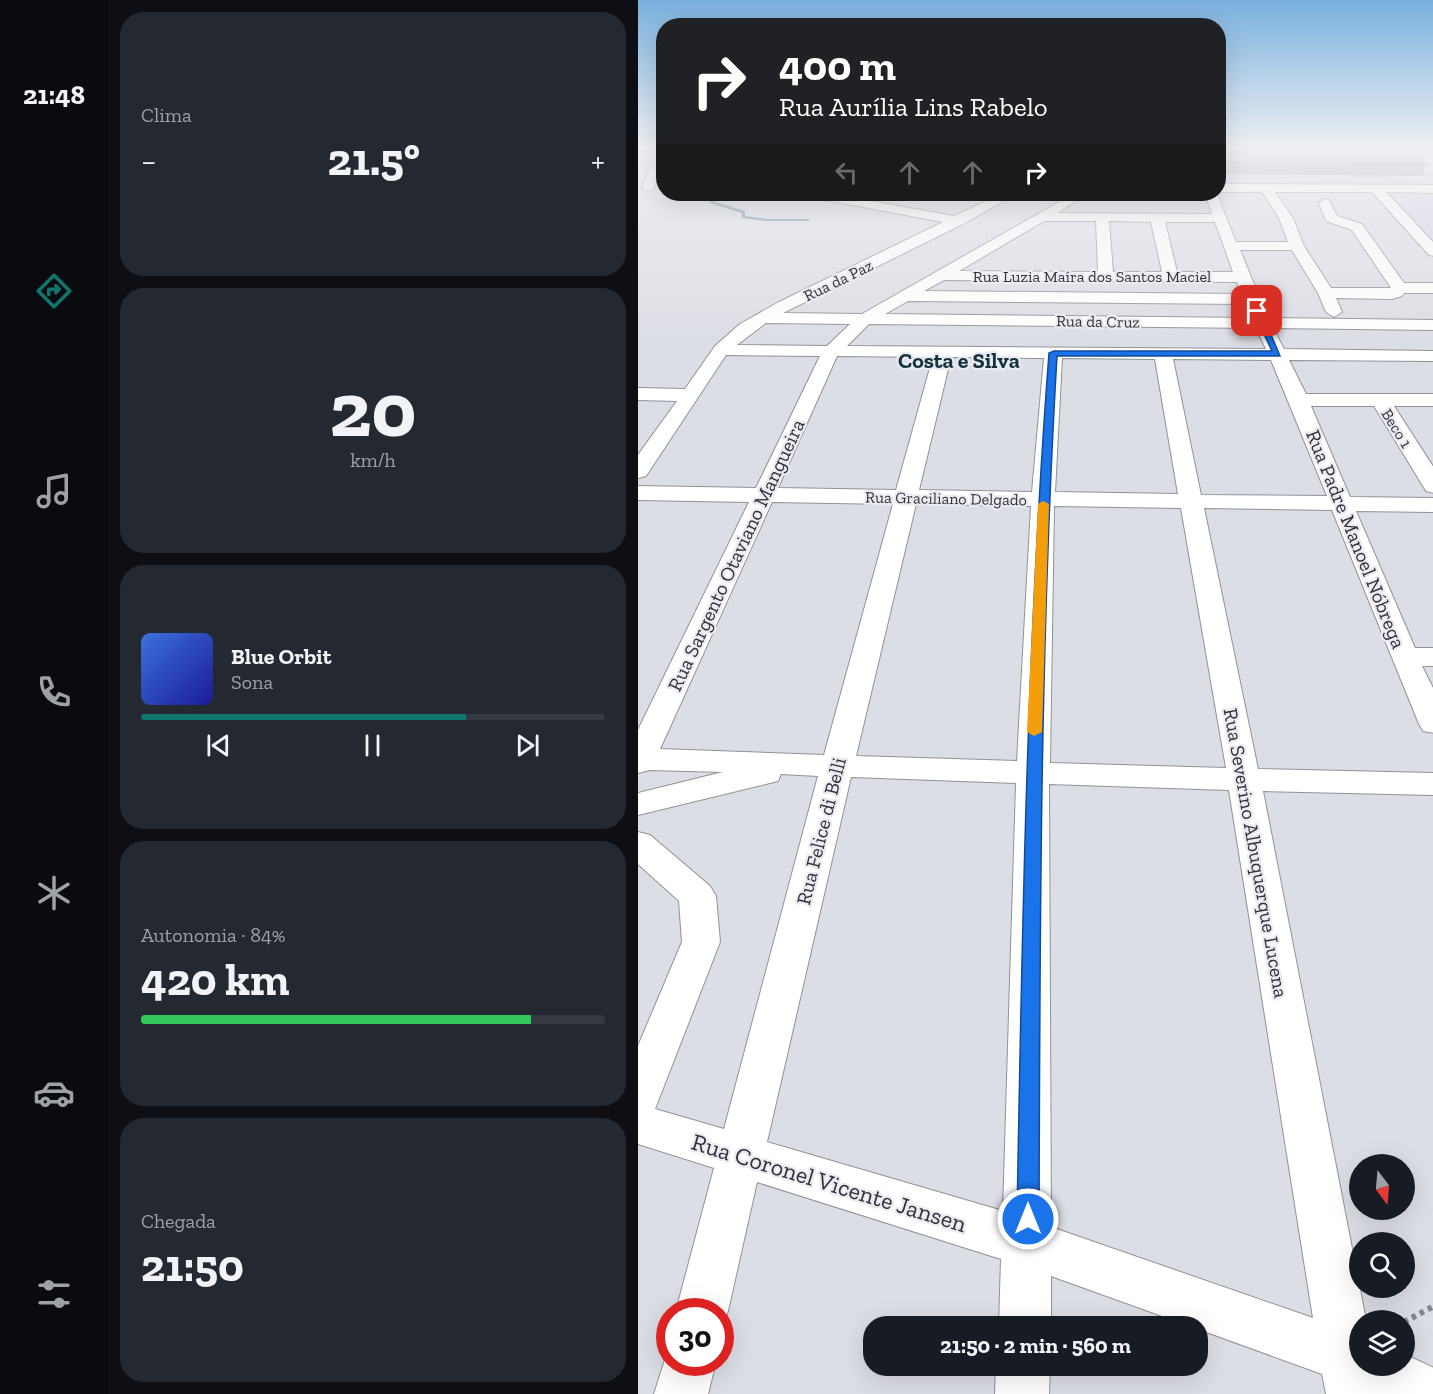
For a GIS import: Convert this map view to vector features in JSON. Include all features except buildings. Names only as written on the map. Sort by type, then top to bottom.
[{"type":"street","points":[[904,211],[975,225]]},
{"type":"street","name":"Rua da Paz","points":[[638,471],[721,350],[732,339],[763,318],[977,211]]},
{"type":"street","points":[[831,351],[865,319],[1051,211]]},
{"type":"street","name":"Rua Padre Manoel Nóbrega","points":[[1217,211],[1251,299],[1299,400],[1433,724]]},
{"type":"street","points":[[1285,211],[1291,218],[1297,246],[1326,293],[1339,324]]},
{"type":"street","points":[[1329,211],[1357,227],[1398,288]]},
{"type":"street","points":[[1395,211],[1433,252]]},
{"type":"street","points":[[1040,217],[1219,218]]},
{"type":"street","points":[[1102,217],[1106,277]]},
{"type":"street","points":[[1157,217],[1171,277]]},
{"type":"street","points":[[996,228],[1017,230]]},
{"type":"street","points":[[1232,246],[1297,246]]},
{"type":"street","name":"Rua Luzia Maíra dos Santos Maciel","points":[[941,275],[1243,277]]},
{"type":"street","points":[[1398,288],[1433,288]]},
{"type":"street","points":[[1326,293],[1392,294],[1396,293],[1398,288]]},
{"type":"street","points":[[906,296],[1251,299]]},
{"type":"street","name":"Rua da Cruz","points":[[763,318],[1433,325]]},
{"type":"street","points":[[721,350],[1433,356]]},
{"type":"street","name":"Rua Sargento Otaviano Mangueira","points":[[638,761],[831,351]]},
{"type":"street","name":"Rua Felice di Belli","points":[[705,1298],[741,1157],[819,765],[905,498],[943,352]]},
{"type":"street","points":[[1025,1316],[1033,773],[1043,500],[1054,353]]},
{"type":"street","name":"Rua Severino Albuquerque Lucena","points":[[1163,354],[1349,1326]]},
{"type":"street","points":[[638,394],[690,395]]},
{"type":"street","points":[[1299,400],[1433,400]]},
{"type":"street","name":"Beco 1","points":[[1380,400],[1433,486]]},
{"type":"street","points":[[1405,440],[1433,440]]},
{"type":"street","name":"Rua Graciliano Delgado","points":[[638,493],[1433,505]]},
{"type":"street","points":[[1404,657],[1433,657]]},
{"type":"street","points":[[638,761],[1433,784]]},
{"type":"street","points":[[638,804],[819,765]]},
{"type":"street","points":[[638,844],[697,897],[701,942],[638,1098]]},
{"type":"street","name":"Rua Coronel Vicente Jansen","points":[[638,1124],[1027,1243],[1349,1365]]},
{"type":"street","points":[[681,1394],[686,1376]]},
{"type":"street","points":[[1022,1394],[1023,1376]]},
{"type":"street","name":"Rua Coronel Vicente Jansen","points":[[1379,1376],[1428,1394]]},
{"type":"path","points":[[1415,1316],[1433,1306]]},
{"type":"shaded area","points":[[1396,211],[1433,211],[1433,253]]},
{"type":"waterway","points":[[741,211],[744,212],[743,217],[767,220],[808,220]]},
{"type":"slow traffic","points":[[1034,732],[1043,504]]},
{"type":"district","name":"Costa e Silva","points":[[959,360]]},
{"type":"route","points":[[1028,1219],[1033,773],[1043,500],[1054,353],[1277,354],[1257,311]]}]
